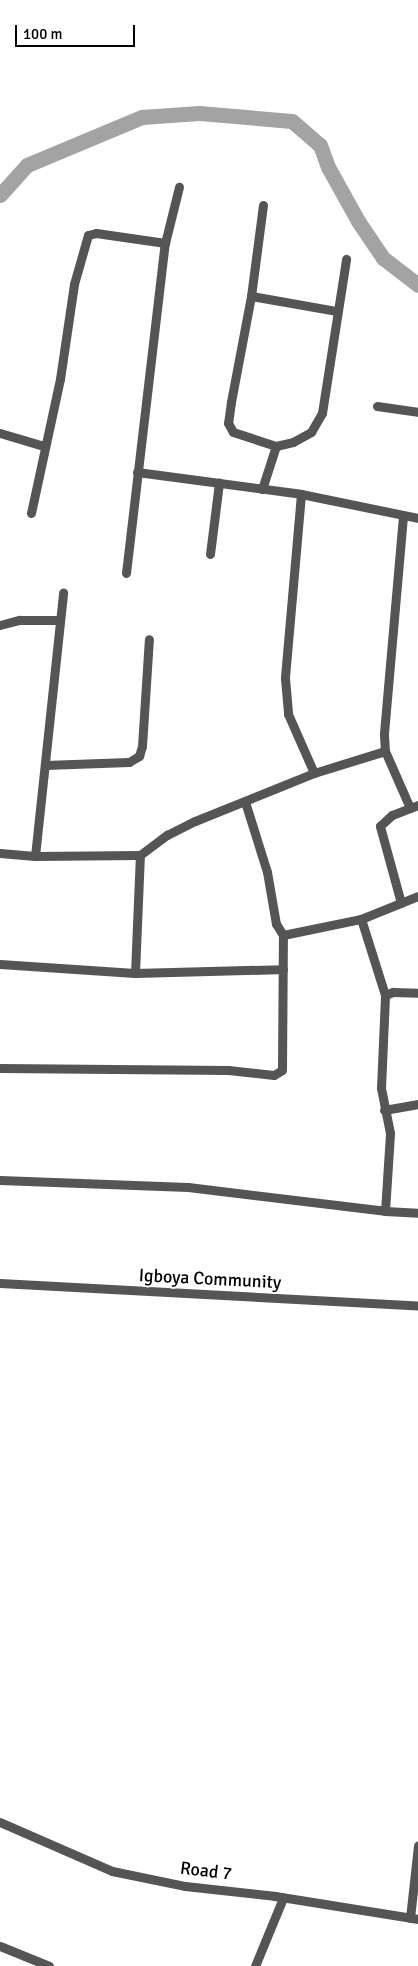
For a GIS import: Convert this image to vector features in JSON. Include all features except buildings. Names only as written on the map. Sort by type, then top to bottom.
[{"type":"street","points":[[126,573],[165,243],[179,187]]},
{"type":"street","points":[[263,205],[251,296],[228,423],[232,432],[276,446],[293,442],[311,432],[322,413],[336,311],[346,259]]},
{"type":"street","points":[[31,513],[60,379],[74,284],[88,235],[96,233],[165,243]]},
{"type":"street","points":[[251,296],[336,311]]},
{"type":"street","points":[[376,406],[418,412]]},
{"type":"street","points":[[0,433],[44,446]]},
{"type":"street","points":[[262,489],[276,446]]},
{"type":"street","points":[[137,472],[301,494],[418,518]]},
{"type":"street","points":[[210,554],[219,482]]},
{"type":"street","points":[[301,494],[285,678],[288,714],[314,773]]},
{"type":"street","points":[[401,903],[380,826],[392,815],[414,807],[386,751],[384,734],[403,516]]},
{"type":"street","points":[[35,856],[63,592]]},
{"type":"street","points":[[0,625],[19,620],[60,620]]},
{"type":"street","points":[[45,765],[129,762],[139,756],[142,746],[149,639]]},
{"type":"street","points":[[0,853],[35,856],[140,855],[167,835],[195,821],[314,773],[386,751]]},
{"type":"street","points":[[0,1068],[228,1070],[274,1075],[282,1070],[283,935],[276,924],[267,872],[245,802]]},
{"type":"street","points":[[135,973],[140,855]]},
{"type":"street","points":[[283,935],[360,919],[418,896]]},
{"type":"street","points":[[360,919],[385,995],[381,1088],[390,1133],[385,1210]]},
{"type":"street","points":[[0,964],[135,973],[283,970]]},
{"type":"street","points":[[385,995],[393,992],[418,993]]},
{"type":"street","points":[[384,1110],[418,1104]]},
{"type":"street","points":[[0,1180],[188,1187],[418,1213]]},
{"type":"street","name":"Igboya Community","points":[[0,1283],[418,1306]]},
{"type":"street","name":"Road 7","points":[[0,1822],[112,1871],[185,1886],[282,1898],[414,1918]]},
{"type":"street","points":[[414,1918],[418,1845]]},
{"type":"street","points":[[255,1966],[282,1898]]},
{"type":"street","points":[[0,1946],[49,1966]]},
{"type":"waterway","points":[[0,195],[27,165],[142,117],[199,113],[292,121],[320,145],[328,167],[358,221],[383,258],[418,285]]}]
